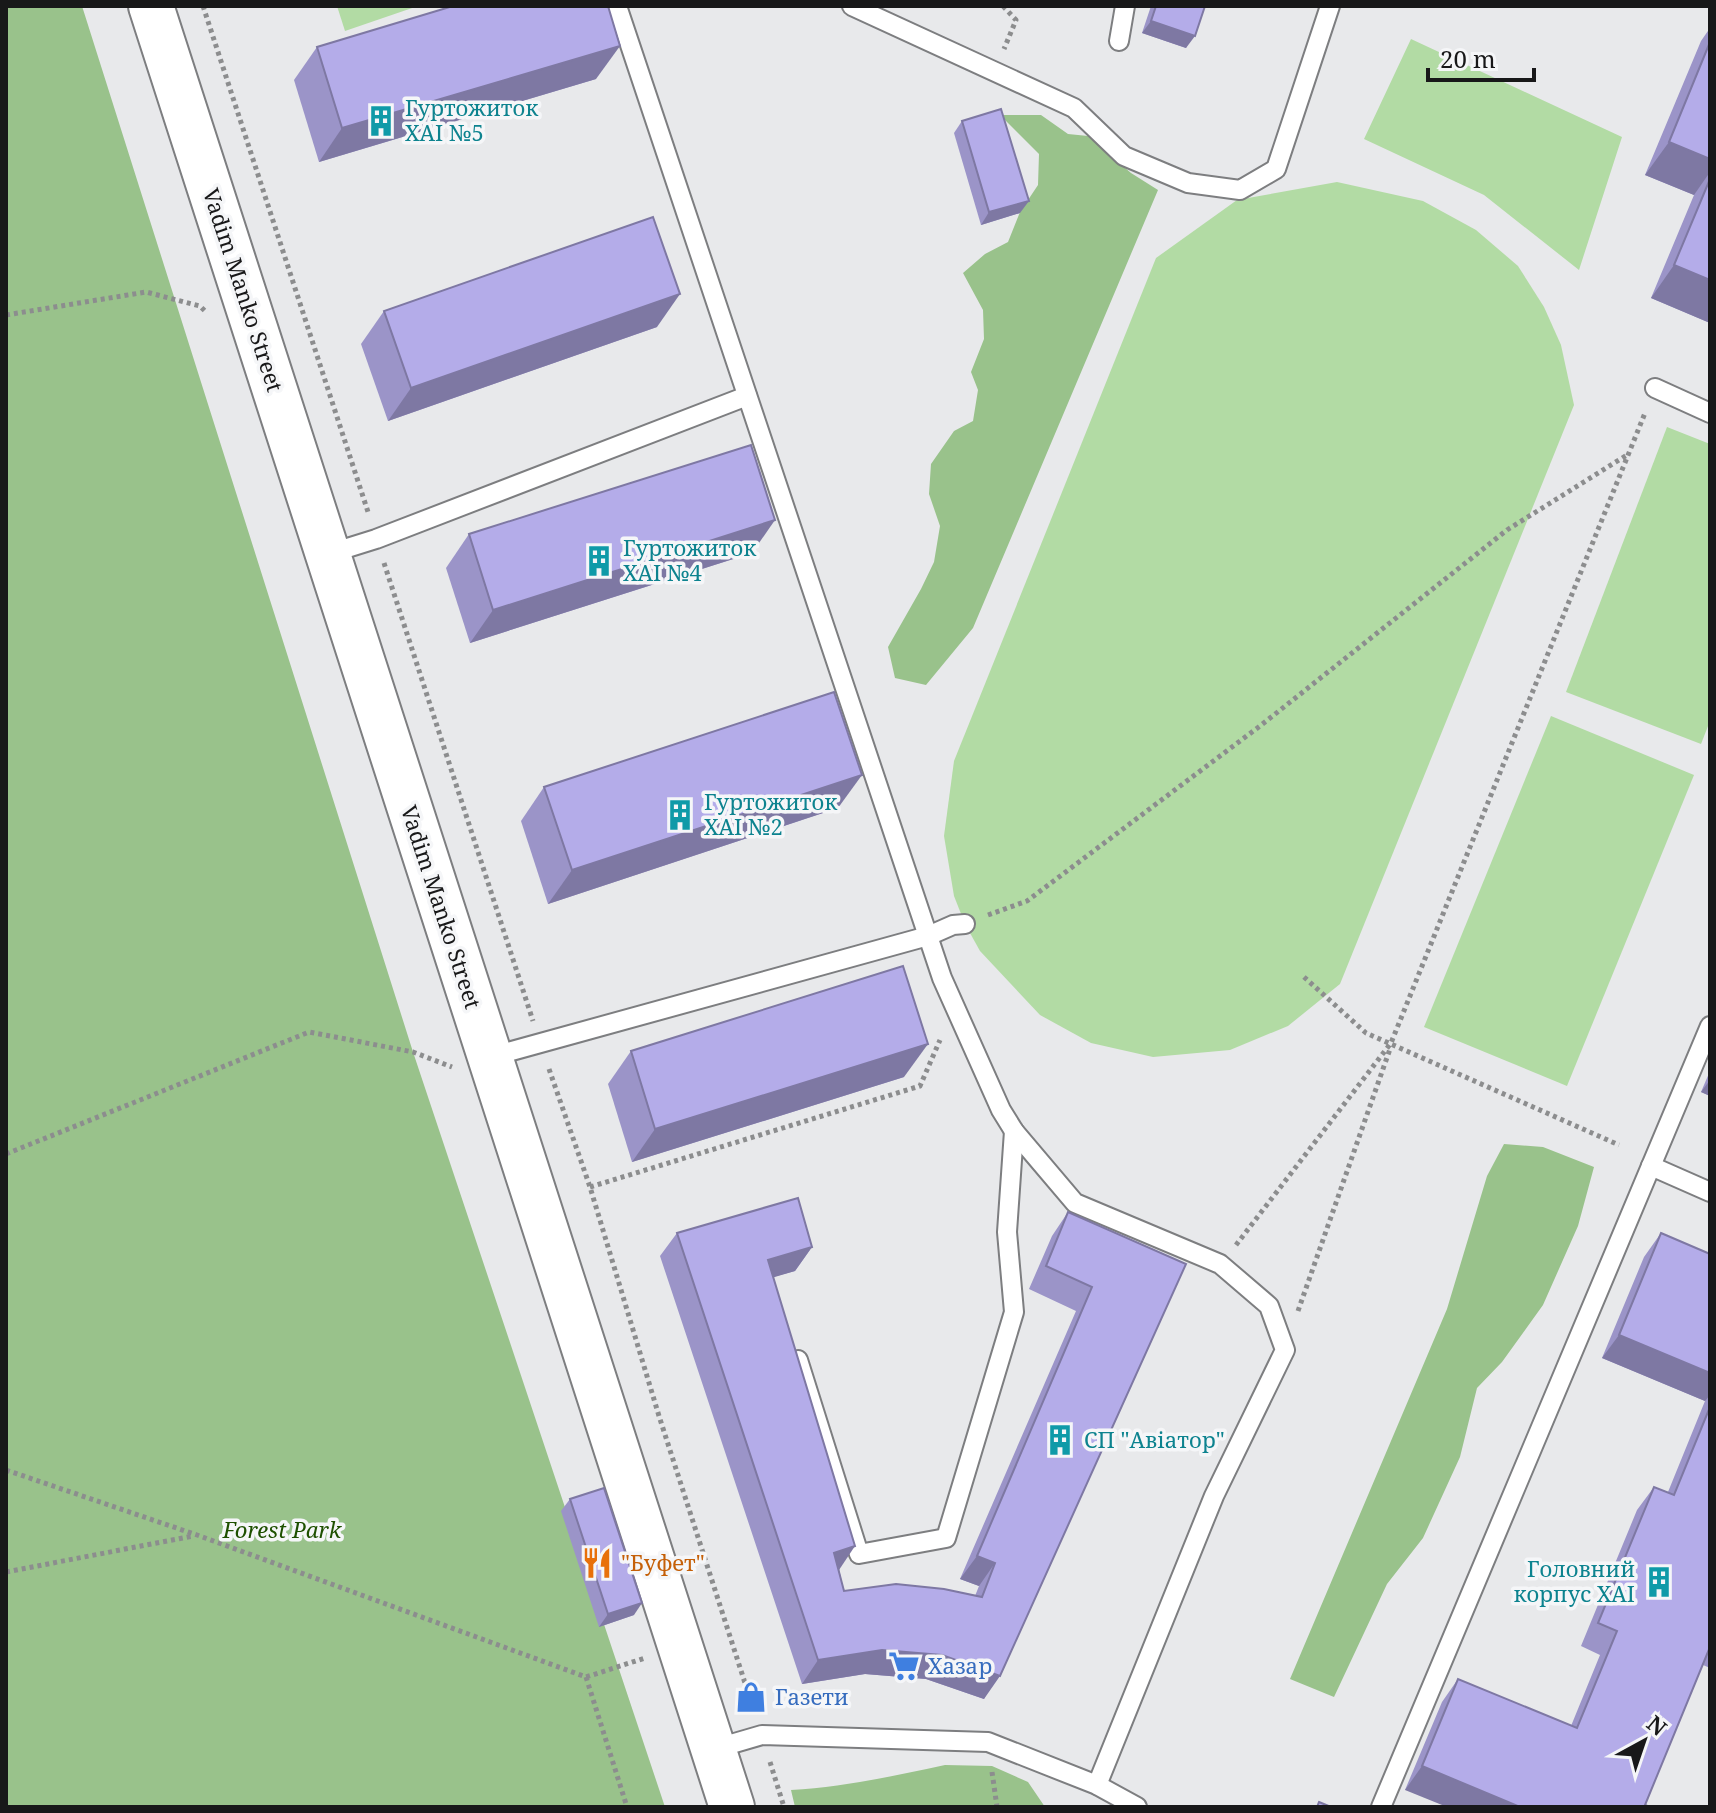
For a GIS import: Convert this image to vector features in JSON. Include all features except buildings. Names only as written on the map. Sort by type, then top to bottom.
[{"type":"main road","name":"Vadim Manko Street","points":[[151,6],[328,554],[470,1055],[732,1807]]},
{"type":"lane","points":[[617,6],[928,936],[954,1006],[1001,1110],[1014,1131],[1075,1203],[1220,1264],[1269,1306],[1285,1350],[1214,1496],[1097,1785]]},
{"type":"lane","points":[[852,6],[1074,108],[1124,156],[1188,183],[1240,190],[1276,169],[1330,6]]},
{"type":"lane","points":[[1119,41],[1125,6]]},
{"type":"lane","points":[[1655,388],[1710,413]]},
{"type":"lane","points":[[328,554],[376,539],[747,396]]},
{"type":"lane","points":[[470,1055],[540,1042],[965,924]]},
{"type":"lane","points":[[1381,1807],[1710,1026]]},
{"type":"lane","points":[[793,1342],[859,1554],[946,1538],[1014,1312],[1007,1232],[1014,1131]]},
{"type":"lane","points":[[1651,1166],[1710,1192]]},
{"type":"lane","points":[[714,1749],[762,1735],[988,1742],[1097,1785],[1137,1807]]},
{"type":"path","points":[[203,6],[590,1187],[784,1807]]},
{"type":"path","points":[[995,70],[1016,20],[1003,6]]},
{"type":"path","points":[[6,315],[146,292],[200,306],[208,314]]},
{"type":"path","points":[[1285,1350],[1391,1043],[1655,388]]},
{"type":"path","points":[[965,924],[1027,901],[1260,726],[1507,530],[1629,454]]},
{"type":"path","points":[[1304,977],[1366,1033],[1619,1145]]},
{"type":"path","points":[[590,1187],[920,1086],[954,1006]]},
{"type":"path","points":[[6,1154],[309,1032],[413,1052],[456,1069],[470,1055]]},
{"type":"path","points":[[1220,1264],[1391,1043]]},
{"type":"path","points":[[6,1470],[197,1535],[586,1677],[650,1657]]},
{"type":"path","points":[[6,1572],[197,1535]]},
{"type":"path","points":[[586,1677],[627,1807]]},
{"type":"green space","name":"Forest Park","points":[[6,6],[82,6],[413,1052],[665,1807],[6,1807]]},
{"type":"green space","points":[[337,6],[418,6],[345,31]]},
{"type":"green space","points":[[1411,39],[1622,137],[1579,270],[1484,195],[1364,139]]},
{"type":"green space","points":[[1000,115],[1041,115],[1068,134],[1088,136],[1131,173],[1158,190],[973,628],[926,685],[895,678],[888,647],[934,562],[940,526],[929,494],[931,464],[954,431],[973,421],[978,390],[971,372],[984,339],[983,310],[963,273],[985,254],[1008,242],[1020,212],[1038,185],[1039,154]]},
{"type":"green space","points":[[1337,182],[1423,201],[1476,230],[1518,266],[1544,307],[1561,345],[1574,405],[1340,984],[1288,1026],[1230,1050],[1153,1057],[1091,1043],[1040,1015],[980,951],[965,924],[954,896],[944,836],[954,761],[1156,258],[1237,200]]},
{"type":"green space","points":[[1667,427],[1710,444],[1710,721],[1701,744],[1566,692]]},
{"type":"green space","points":[[1551,716],[1694,775],[1567,1086],[1424,1027]]},
{"type":"green space","points":[[1504,1144],[1543,1147],[1594,1167],[1578,1226],[1543,1305],[1502,1362],[1477,1388],[1460,1457],[1423,1538],[1387,1584],[1334,1697],[1290,1679],[1447,1309],[1487,1176]]},
{"type":"green space","points":[[945,1765],[992,1766],[1028,1782],[1045,1807],[795,1807],[791,1790],[850,1784]]},
{"type":"place","name":"Гуртожиток ХАІ №5","points":[[381,121]]},
{"type":"place","name":"Гуртожиток ХАІ №4","points":[[599,561]]},
{"type":"place","name":"Гуртожиток ХАІ №2","points":[[680,815]]},
{"type":"place","name":"СП \"Авіатор\"","points":[[1060,1440]]},
{"type":"place","name":"\"Буфет\"","points":[[597,1563]]},
{"type":"place","name":"Головний корпус ХАІ","points":[[1659,1582]]},
{"type":"place","name":"Хазар","points":[[904,1666]]},
{"type":"place","name":"Газети","points":[[751,1697]]}]
